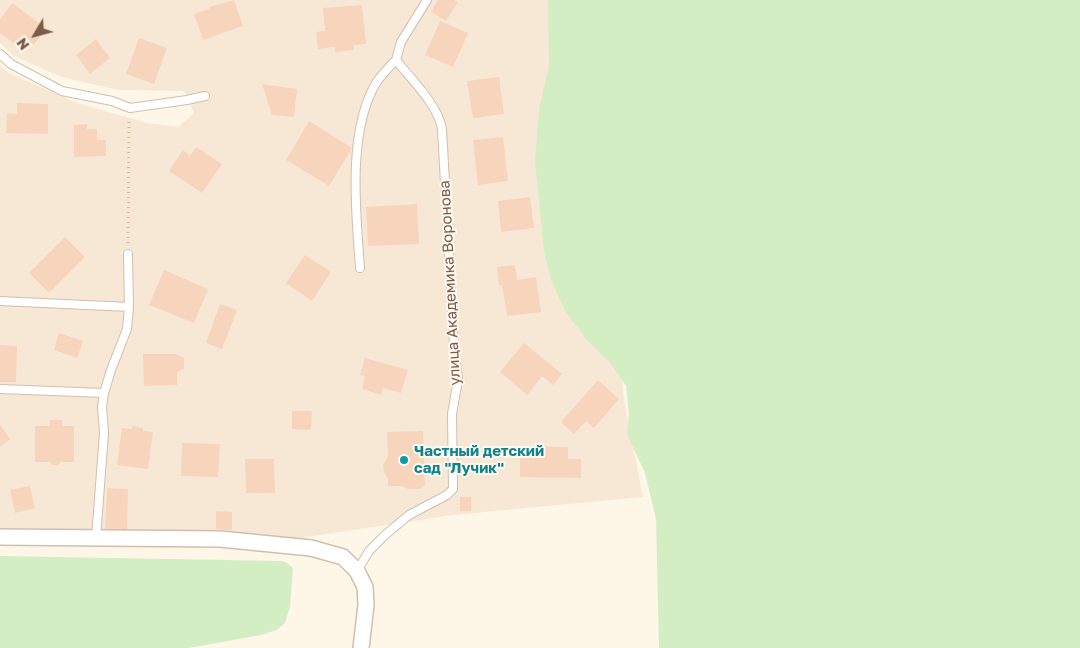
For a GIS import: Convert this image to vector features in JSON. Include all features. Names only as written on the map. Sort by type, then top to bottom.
[{"type":"street","points":[[0,537],[220,539],[311,548],[343,557],[358,571],[365,587],[366,605],[361,648]]},
{"type":"lane","points":[[360,268],[356,193],[359,139],[364,113],[373,91],[385,72],[396,60],[401,42],[427,0]]},
{"type":"lane","points":[[0,54],[11,64],[62,92],[112,101],[130,108],[205,96]]},
{"type":"lane","name":"улица Академика Воронова","points":[[358,571],[369,551],[385,535],[409,516],[447,495],[453,489],[452,414],[458,380],[454,345],[442,129],[440,120],[433,108],[396,60]]},
{"type":"lane","points":[[96,538],[104,433],[102,407],[111,370],[127,329],[129,307],[128,254]]},
{"type":"lane","points":[[0,301],[129,307]]},
{"type":"lane","points":[[0,389],[104,393]]},
{"type":"path","points":[[128,254],[130,108]]},
{"type":"shaded area","points":[[0,0],[580,0],[624,400],[643,497],[453,515],[287,540],[0,535],[0,65],[7,72],[77,103],[147,123],[178,127],[194,113],[184,91],[119,90],[61,77],[14,56],[0,43]]},
{"type":"green space","points":[[548,0],[1080,0],[1080,648],[659,648],[656,519],[645,473],[627,434],[629,414],[626,386],[611,364],[586,339],[565,311],[551,280],[544,252],[535,162],[539,109],[549,66]]},
{"type":"green space","points":[[0,556],[282,561],[293,568],[290,607],[285,623],[277,630],[261,635],[189,648],[0,648]]},
{"type":"building","points":[[234,0],[243,26],[203,40],[194,14],[209,9],[209,7]]},
{"type":"building","points":[[438,0],[454,0],[458,2],[446,21],[431,12]]},
{"type":"building","points":[[12,3],[46,28],[34,45],[22,36],[16,45],[0,33],[0,20]]},
{"type":"building","points":[[362,5],[366,44],[354,45],[354,50],[335,52],[335,47],[318,49],[316,32],[325,31],[323,8]]},
{"type":"building","points":[[440,21],[468,33],[453,67],[425,55]]},
{"type":"building","points":[[139,38],[167,48],[154,84],[126,74]]},
{"type":"building","points":[[96,39],[110,58],[90,74],[76,55]]},
{"type":"building","points":[[499,77],[504,114],[473,118],[467,81]]},
{"type":"building","points":[[262,84],[297,89],[294,117],[272,115]]},
{"type":"building","points":[[17,103],[48,104],[48,134],[6,133],[7,113],[17,114]]},
{"type":"building","points":[[309,121],[352,148],[329,186],[286,160]]},
{"type":"building","points":[[87,124],[87,129],[97,129],[97,140],[106,140],[106,156],[74,157],[74,125]]},
{"type":"building","points":[[503,137],[508,181],[478,185],[473,140]]},
{"type":"building","points":[[196,147],[222,164],[202,193],[169,171],[183,150],[190,156]]},
{"type":"building","points":[[530,197],[534,228],[501,232],[498,201]]},
{"type":"building","points":[[417,204],[419,244],[368,246],[366,207]]},
{"type":"building","points":[[65,237],[85,257],[49,293],[29,273]]},
{"type":"building","points":[[305,255],[331,272],[312,301],[286,283]]},
{"type":"building","points":[[515,265],[517,280],[536,277],[541,312],[507,316],[502,285],[499,285],[497,267]]},
{"type":"building","points":[[164,270],[208,289],[194,323],[149,305]]},
{"type":"building","points":[[220,304],[237,310],[222,349],[206,343]]},
{"type":"building","points":[[59,333],[83,341],[77,358],[54,350]]},
{"type":"building","points":[[524,343],[562,374],[553,385],[542,376],[527,395],[500,372]]},
{"type":"building","points":[[0,345],[17,346],[16,382],[0,382]]},
{"type":"building","points":[[143,354],[176,354],[184,358],[184,369],[177,372],[177,385],[144,386]]},
{"type":"building","points":[[365,358],[408,370],[401,393],[383,388],[381,395],[362,389],[365,376],[360,375]]},
{"type":"building","points":[[598,380],[619,399],[594,428],[586,421],[574,434],[561,422]]},
{"type":"building","points":[[292,411],[312,411],[311,430],[292,429]]},
{"type":"building","points":[[50,420],[62,420],[62,426],[74,426],[74,462],[61,462],[58,465],[53,465],[50,462],[35,462],[35,426],[50,426]]},
{"type":"building","points":[[0,425],[10,439],[0,447]]},
{"type":"building","points":[[132,426],[143,428],[143,431],[153,432],[148,469],[117,465],[122,428],[132,429]]},
{"type":"building","name":"Частный детский сад \"Лучик\"","points":[[423,431],[425,485],[419,489],[388,486],[388,479],[383,465],[388,456],[387,432]]},
{"type":"building","points":[[182,443],[220,444],[218,477],[181,476]]},
{"type":"building","points":[[520,446],[568,447],[568,459],[581,459],[581,478],[520,477]]},
{"type":"building","points":[[245,459],[274,459],[275,493],[246,493]]},
{"type":"building","points":[[30,486],[35,508],[15,513],[10,490]]},
{"type":"building","points":[[107,488],[128,489],[127,532],[105,531]]},
{"type":"building","points":[[460,497],[471,497],[471,511],[460,511]]},
{"type":"building","points":[[216,511],[232,512],[232,530],[216,529]]},
{"type":"place","name":"Частный детский сад \"Лучик\"","points":[[404,460]]}]
